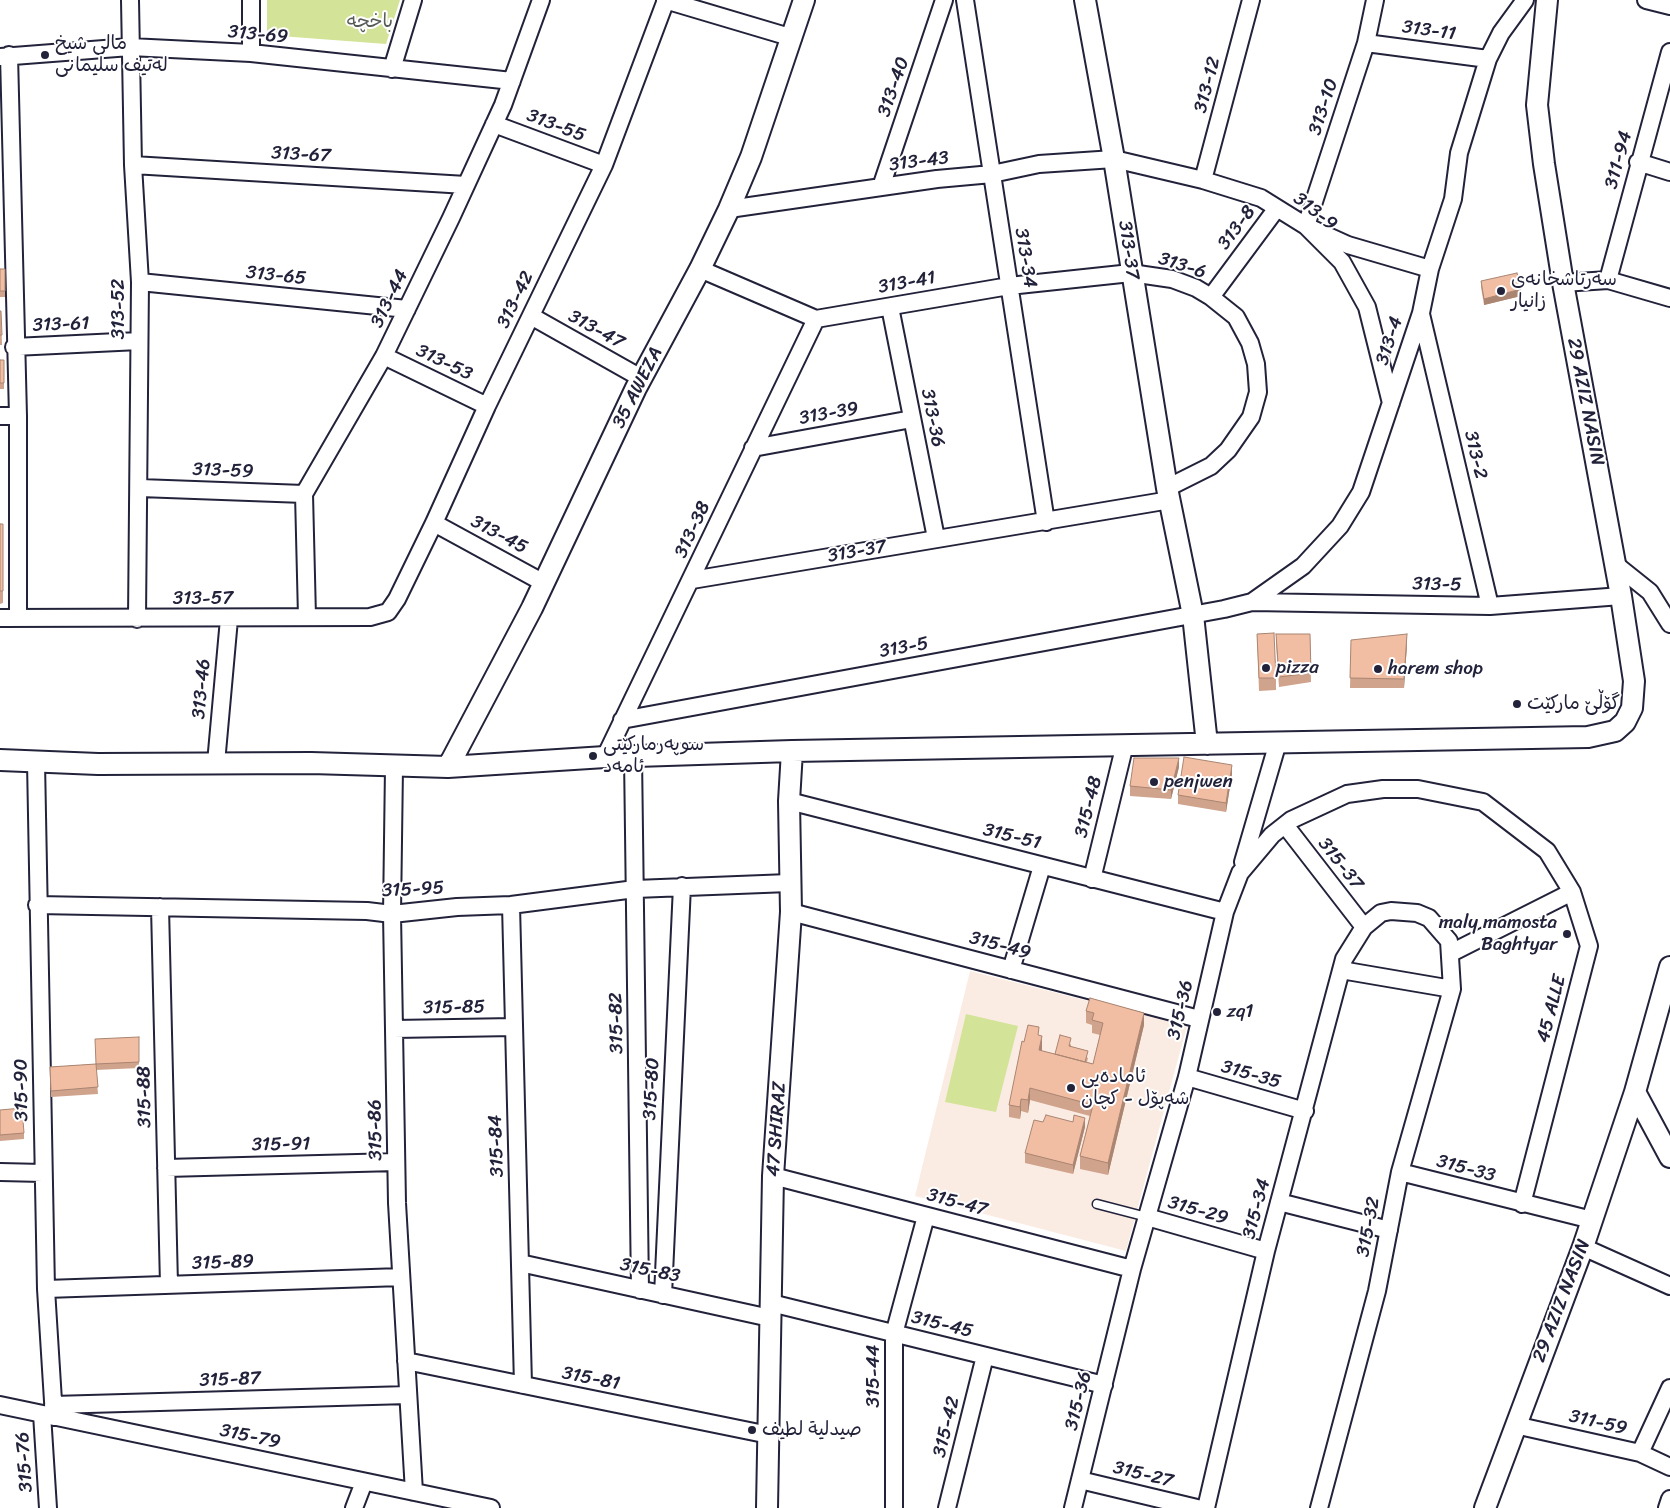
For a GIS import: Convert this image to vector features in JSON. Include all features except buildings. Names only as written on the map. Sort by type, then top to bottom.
[{"type":"street","name":"313-52","points":[[130,0],[133,165],[140,282],[140,488],[137,619]]},
{"type":"street","points":[[251,0],[251,53]]},
{"type":"street","points":[[392,69],[413,0]]},
{"type":"street","name":"313-44","points":[[304,494],[384,356],[407,309],[494,124],[512,81],[541,0]]},
{"type":"street","points":[[666,0],[793,38]]},
{"type":"street","name":"313-42","points":[[388,612],[397,599],[434,523],[487,406],[604,165],[666,0]]},
{"type":"street","name":"35 AWEZA","points":[[448,767],[544,583],[641,378],[700,269],[729,209],[752,156],[793,38],[804,0]]},
{"type":"street","name":"313-40","points":[[881,187],[944,0]]},
{"type":"street","name":"313-34","points":[[965,0],[1046,522]]},
{"type":"street","name":"313-37","points":[[1085,0],[1114,160],[1168,494],[1193,615],[1207,744]]},
{"type":"street","name":"313-12","points":[[1203,180],[1251,0]]},
{"type":"street","name":"313-10","points":[[1306,226],[1366,43],[1375,0]]},
{"type":"street","name":"313-4","points":[[1193,615],[1252,602],[1303,566],[1340,526],[1361,492],[1421,313],[1430,270],[1453,199],[1459,153],[1488,59],[1501,33],[1525,0]]},
{"type":"street","name":"29 AZIZ NASIN","points":[[0,760],[36,762],[310,763],[394,767],[448,767],[605,757],[792,751],[1588,737],[1615,731],[1625,722],[1632,708],[1634,681],[1621,596],[1563,283],[1536,105],[1547,0]]},
{"type":"street","points":[[1646,0],[1670,6]]},
{"type":"street","name":"313-11","points":[[1366,43],[1488,59]]},
{"type":"street","name":"313-69","points":[[5,56],[130,47],[251,53],[512,81]]},
{"type":"street","name":"311-94","points":[[1608,280],[1638,162],[1670,52]]},
{"type":"street","points":[[5,56],[18,416],[18,618]]},
{"type":"street","name":"313-55","points":[[494,124],[604,165]]},
{"type":"street","name":"313-43","points":[[729,209],[881,187],[992,174],[1039,164],[1114,160]]},
{"type":"street","name":"313-9","points":[[1114,160],[1203,180],[1261,198],[1306,226],[1342,262],[1368,306],[1391,404]]},
{"type":"street","points":[[1638,162],[1670,172]]},
{"type":"street","name":"313-67","points":[[133,165],[466,185]]},
{"type":"street","name":"313-8","points":[[1211,297],[1277,208]]},
{"type":"street","points":[[1306,226],[1348,245],[1430,270]]},
{"type":"street","points":[[700,269],[816,319]]},
{"type":"street","name":"313-41","points":[[816,319],[1009,286],[1131,273]]},
{"type":"street","name":"313-6","points":[[1131,273],[1172,279],[1211,297],[1236,318],[1250,343],[1256,364],[1258,392],[1251,417],[1228,450],[1211,466],[1168,494]]},
{"type":"street","points":[[1563,283],[1608,280],[1670,298]]},
{"type":"street","name":"313-65","points":[[140,282],[407,309]]},
{"type":"street","name":"313-36","points":[[890,307],[936,538]]},
{"type":"street","name":"313-2","points":[[1421,313],[1490,606]]},
{"type":"street","name":"313-47","points":[[531,316],[641,378]]},
{"type":"street","name":"313-38","points":[[605,757],[692,580],[753,448],[816,319]]},
{"type":"street","name":"313-61","points":[[14,346],[139,341]]},
{"type":"street","name":"313-53","points":[[384,356],[487,406]]},
{"type":"street","points":[[0,416],[18,416]]},
{"type":"street","name":"313-39","points":[[753,448],[912,419]]},
{"type":"street","name":"313-59","points":[[140,488],[304,494]]},
{"type":"street","points":[[304,494],[307,617]]},
{"type":"street","name":"313-37","points":[[692,580],[936,538],[1046,522],[1168,494]]},
{"type":"street","name":"313-45","points":[[434,523],[544,583]]},
{"type":"street","points":[[1615,564],[1650,592],[1670,624]]},
{"type":"street","name":"313-5","points":[[1252,602],[1490,606],[1621,596]]},
{"type":"street","name":"313-57","points":[[0,618],[370,617],[388,612]]},
{"type":"street","name":"313-5","points":[[622,720],[1193,615]]},
{"type":"street","name":"313-46","points":[[216,763],[229,618]]},
{"type":"street","points":[[1240,873],[1278,742]]},
{"type":"street","name":"315-48","points":[[1092,879],[1125,744]]},
{"type":"street","name":"47 SHIRAZ","points":[[767,1508],[773,1176],[791,912],[789,801],[792,751]]},
{"type":"street","name":"315-82","points":[[633,756],[640,1290]]},
{"type":"street","name":"315-90","points":[[36,762],[49,1412]]},
{"type":"street","name":"315-86","points":[[394,767],[392,914],[396,1162],[414,1492]]},
{"type":"street","name":"315-36","points":[[1073,1508],[1132,1269],[1187,1077],[1225,912],[1240,873],[1256,852],[1285,825],[1309,810],[1347,794],[1383,789],[1418,789],[1483,802]]},
{"type":"street","name":"315-51","points":[[789,801],[1225,912]]},
{"type":"street","name":"45 ALLE","points":[[1483,802],[1547,851],[1572,892],[1589,946],[1522,1204]]},
{"type":"street","name":"315-37","points":[[1285,825],[1364,927]]},
{"type":"street","points":[[1011,970],[1042,866]]},
{"type":"street","name":"315-95","points":[[38,905],[367,911],[392,914],[457,907],[511,905],[635,889],[789,883]]},
{"type":"street","name":"315-80","points":[[663,1295],[682,886]]},
{"type":"street","points":[[1364,927],[1381,913],[1391,911],[1417,913],[1429,918],[1440,929],[1449,941],[1451,953],[1572,892]]},
{"type":"street","name":"315-84","points":[[511,905],[523,1385]]},
{"type":"street","name":"315-88","points":[[160,907],[169,1285]]},
{"type":"street","name":"315-49","points":[[791,912],[1199,1020]]},
{"type":"street","name":"315-34","points":[[1206,1508],[1266,1250],[1305,1112],[1328,1012],[1341,970],[1353,942],[1364,927]]},
{"type":"street","name":"315-32","points":[[1319,1508],[1377,1291],[1400,1172],[1452,989],[1451,953]]},
{"type":"street","name":"29 AZIZ NASIN","points":[[1485,1508],[1583,1247],[1635,1092],[1670,969]]},
{"type":"street","points":[[1341,970],[1452,989]]},
{"type":"street","name":"315-85","points":[[394,1029],[514,1026]]},
{"type":"street","name":"315-35","points":[[1187,1077],[1305,1112]]},
{"type":"street","points":[[1635,1092],[1670,1157]]},
{"type":"street","name":"315-91","points":[[166,1168],[396,1162]]},
{"type":"street","points":[[0,1172],[43,1173]]},
{"type":"street","name":"315-33","points":[[1400,1172],[1592,1220]]},
{"type":"street","name":"315-47","points":[[773,1176],[1132,1269]]},
{"type":"street","points":[[1279,1202],[1389,1230]]},
{"type":"street","name":"315-44","points":[[894,1508],[894,1334],[926,1216]]},
{"type":"street","name":"315-29","points":[[1147,1217],[1266,1250]]},
{"type":"street","points":[[1583,1247],[1670,1286]]},
{"type":"street","name":"315-83","points":[[520,1264],[663,1295],[771,1311]]},
{"type":"street","name":"315-89","points":[[46,1289],[401,1277]]},
{"type":"street","name":"315-45","points":[[771,1311],[894,1334],[1104,1385]]},
{"type":"street","name":"315-42","points":[[947,1508],[985,1356]]},
{"type":"street","name":"315-81","points":[[406,1361],[768,1435]]},
{"type":"street","points":[[1640,1453],[1670,1388]]},
{"type":"street","name":"315-87","points":[[49,1412],[408,1395]]},
{"type":"street","name":"315-79","points":[[0,1406],[49,1412],[487,1508]]},
{"type":"street","name":"315-76","points":[[48,1508],[49,1412]]},
{"type":"street","name":"311-59","points":[[1516,1425],[1640,1453],[1670,1467]]},
{"type":"street","name":"315-27","points":[[1080,1480],[1197,1508]]},
{"type":"street","points":[[354,1508],[364,1482]]},
{"type":"street","points":[[1667,1508],[1670,1499]]},
{"type":"lane","points":[[1097,1204],[1147,1217]]},
{"type":"shaded area","points":[[970,971],[1187,1026],[1126,1251],[915,1196]]},
{"type":"green space","name":"باخچە","points":[[267,0],[400,0],[386,44],[267,35]]},
{"type":"green space","points":[[966,1014],[1018,1026],[996,1112],[945,1102]]},
{"type":"place","name":"مالی شیخ لەتیف سلیمانی","points":[[45,55]]},
{"type":"place","name":"سەرتاشخانەی زانیار","points":[[1501,291]]},
{"type":"place","name":"pizza","points":[[1266,668]]},
{"type":"place","name":"harem shop","points":[[1378,669]]},
{"type":"place","name":"گۆڵێ مارکێت","points":[[1517,704]]},
{"type":"place","name":"سوپەرمارکێتی ئامەد","points":[[593,756]]},
{"type":"place","name":"penjwen","points":[[1154,782]]},
{"type":"place","name":"maly mamosta Baghtyar","points":[[1567,934]]},
{"type":"place","name":"zq1","points":[[1217,1012]]},
{"type":"place","name":"ئامادەیی شەپۆل - کچان","points":[[1071,1088]]},
{"type":"place","name":"صیدلیة لطیف","points":[[752,1430]]}]
